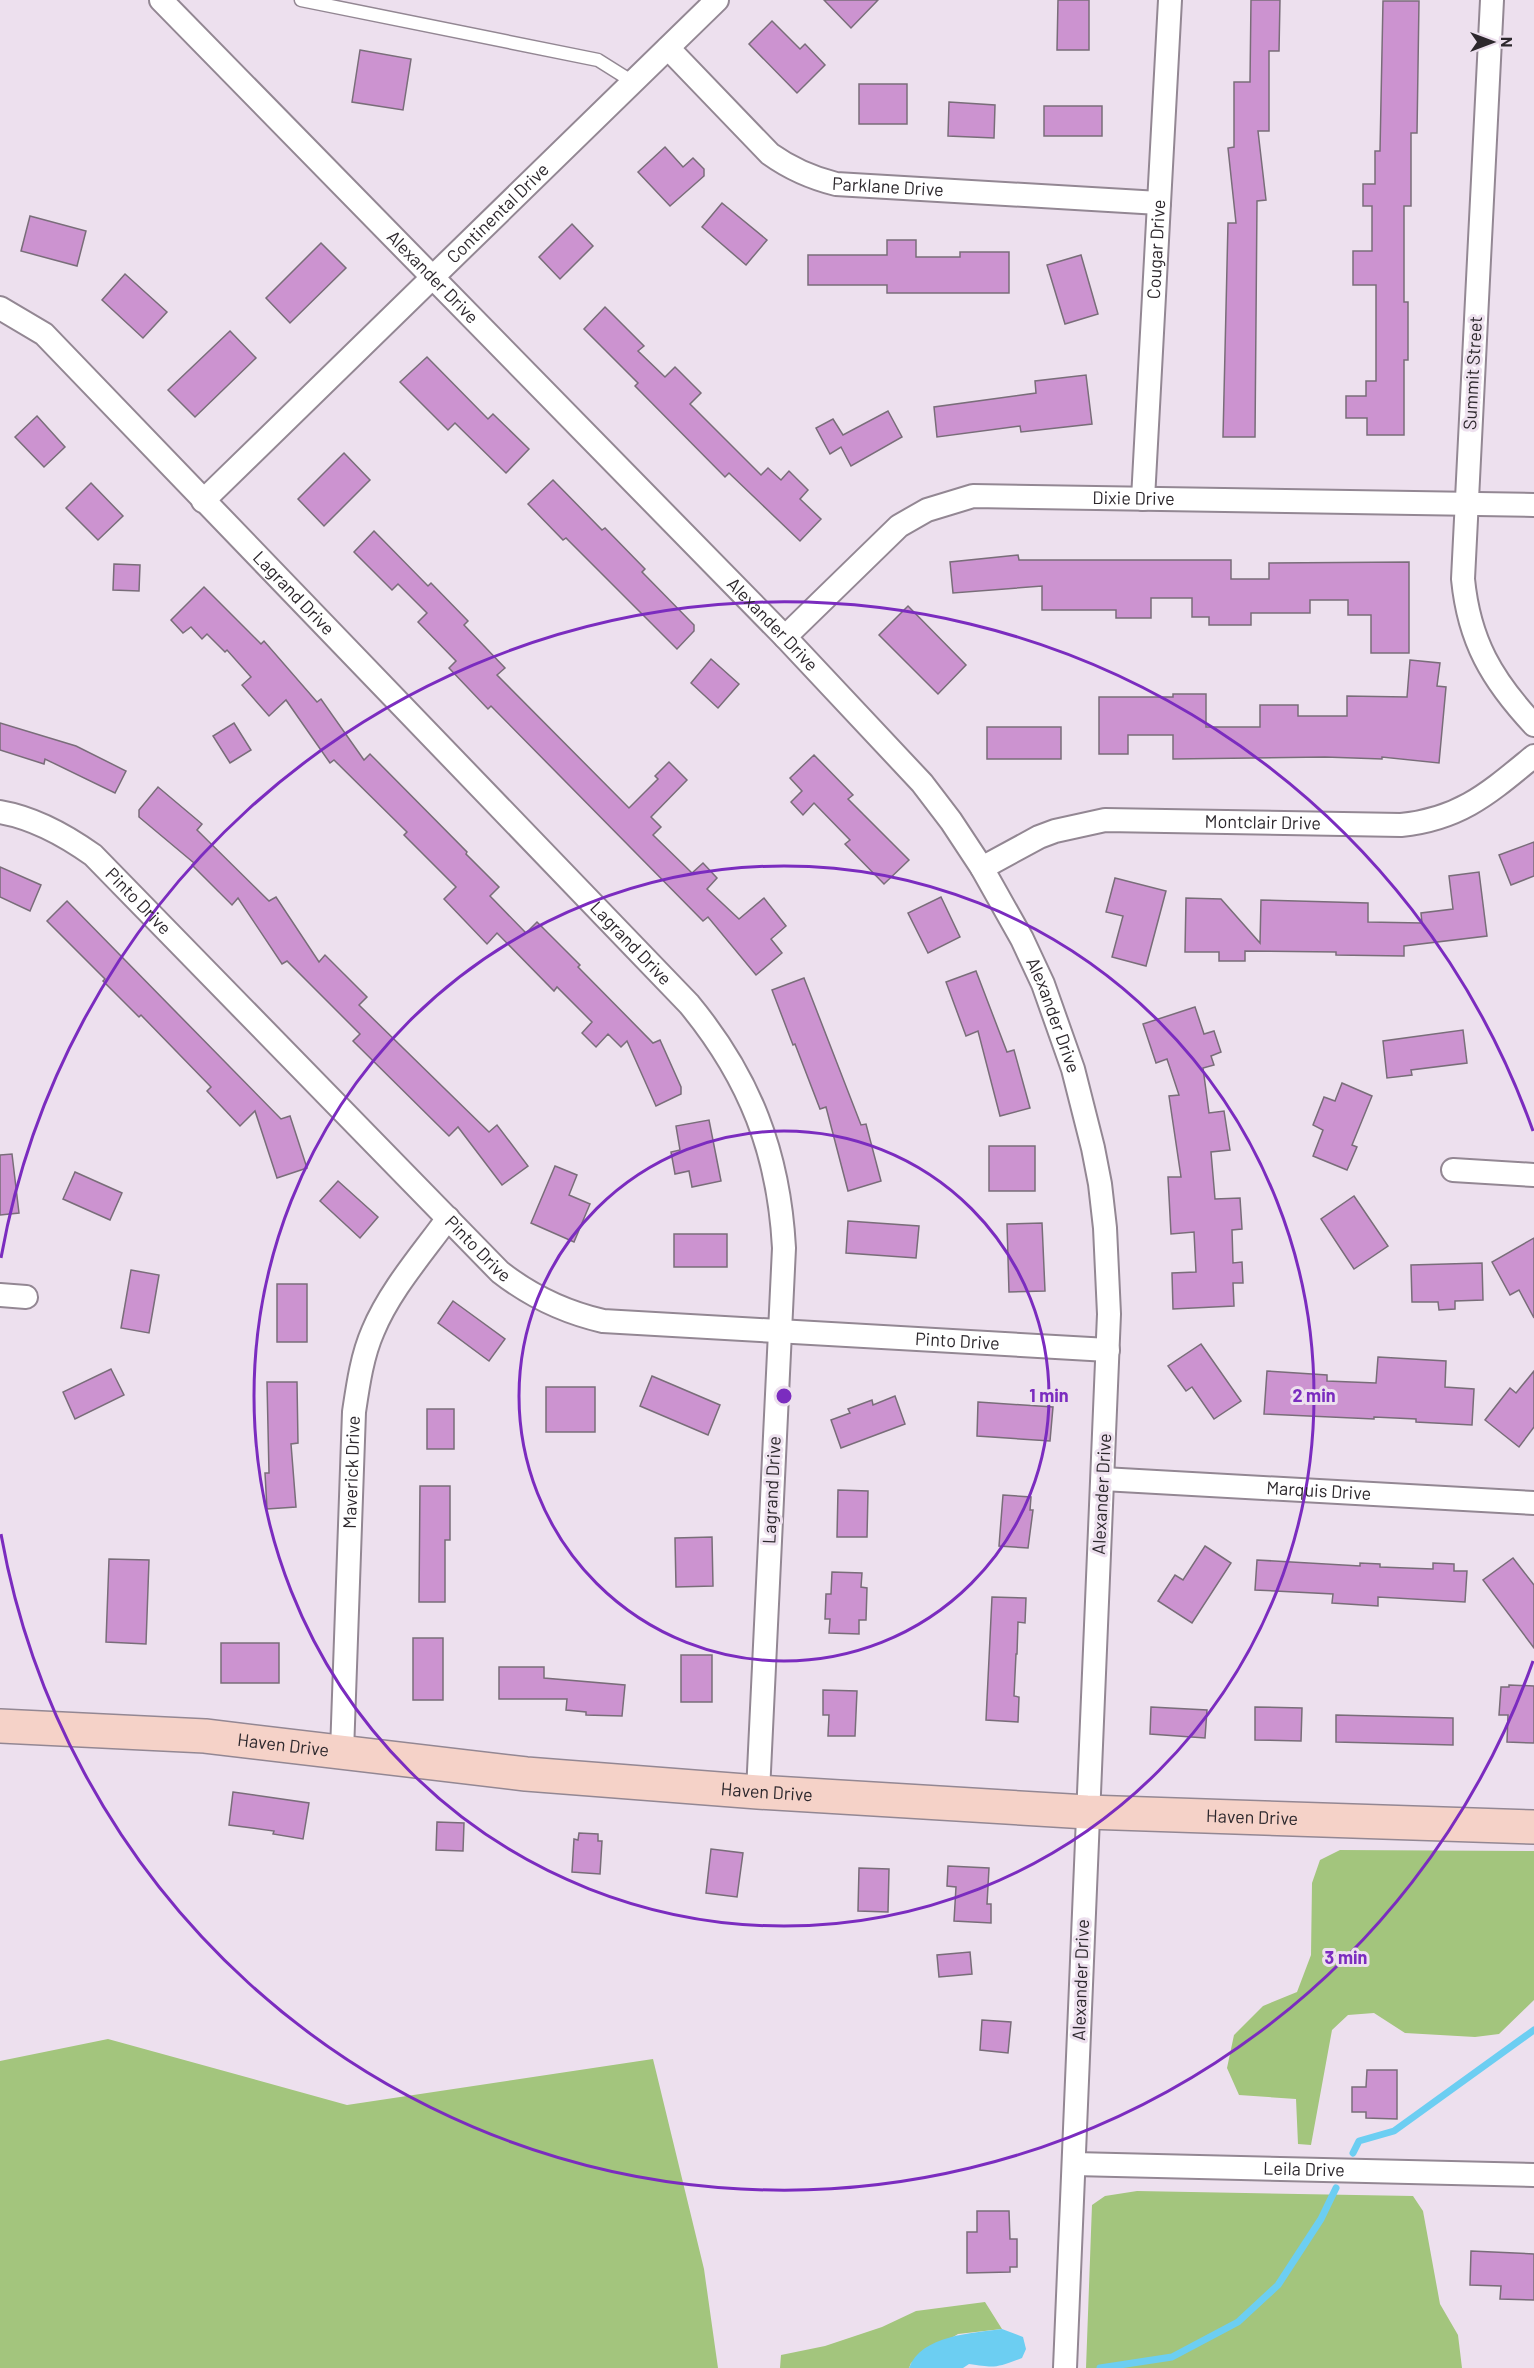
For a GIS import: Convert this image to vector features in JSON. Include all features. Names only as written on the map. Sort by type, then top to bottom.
[{"type":"street","name":"Alexander Drive","points":[[161,0],[785,637],[922,783],[982,868],[1005,906],[1043,984],[1067,1049],[1084,1110],[1100,1184],[1108,1270],[1108,1350],[1065,2368]]},
{"type":"street","name":"Continental Drive","points":[[203,501],[717,0]]},
{"type":"street","name":"Cougar Drive","points":[[1143,499],[1170,0]]},
{"type":"street","name":"Summit Street","points":[[1492,0],[1463,579],[1470,625],[1483,657],[1501,687],[1534,724]]},
{"type":"street","name":"Parklane Drive","points":[[668,48],[770,154],[785,165],[819,180],[836,184],[1159,203]]},
{"type":"street","name":"Lagrand Drive","points":[[0,308],[44,334],[689,1004],[725,1051],[748,1094],[764,1131],[778,1189],[784,1248],[759,1792]]},
{"type":"street","name":"Dixie Drive","points":[[785,637],[899,526],[927,510],[957,500],[990,495],[1534,505]]},
{"type":"street","name":"Montclair Drive","points":[[982,868],[1039,837],[1055,831],[1106,820],[1401,825],[1431,821],[1456,812],[1484,796],[1534,756]]},
{"type":"street","name":"Pinto Drive","points":[[0,812],[30,819],[52,829],[93,855],[500,1272],[547,1303],[565,1311],[603,1321],[1108,1350]]},
{"type":"street","points":[[1453,1170],[1534,1175]]},
{"type":"street","name":"Maverick Drive","points":[[342,1752],[354,1412],[359,1383],[372,1332],[384,1308],[448,1218]]},
{"type":"street","points":[[0,1295],[26,1297]]},
{"type":"street","name":"Marquis Drive","points":[[1102,1479],[1534,1503]]},
{"type":"street","name":"Haven Drive","points":[[0,1726],[205,1736],[526,1773],[759,1792],[1088,1812],[1534,1827]]},
{"type":"street","name":"Leila Drive","points":[[1074,2164],[1534,2175]]},
{"type":"lane","points":[[301,0],[598,60],[633,82]]},
{"type":"green space","points":[[1340,1850],[1534,1851],[1534,2000],[1499,2034],[1475,2037],[1405,2033],[1374,2013],[1348,2015],[1332,2030],[1311,2145],[1298,2144],[1296,2099],[1239,2095],[1227,2068],[1234,2035],[1263,2006],[1297,1992],[1311,1955],[1312,1883],[1320,1860]]},
{"type":"green space","points":[[108,2039],[347,2105],[653,2059],[704,2269],[718,2368],[0,2368],[0,2061]]},
{"type":"green space","points":[[1137,2191],[1413,2196],[1423,2211],[1440,2304],[1458,2335],[1462,2368],[1086,2368],[1092,2205],[1105,2196]]},
{"type":"green space","points":[[985,2302],[1002,2329],[958,2334],[911,2363],[909,2368],[780,2368],[781,2355],[825,2346],[882,2327],[916,2311]]},
{"type":"water","points":[[1002,2329],[1023,2337],[1026,2349],[1022,2358],[996,2366],[969,2364],[963,2368],[909,2368],[915,2357],[936,2342],[963,2334]]},
{"type":"building","points":[[824,0],[878,0],[851,28]]},
{"type":"building","points":[[1058,0],[1089,0],[1089,50],[1057,50]]},
{"type":"building","points":[[1251,0],[1280,0],[1279,51],[1269,51],[1269,131],[1258,131],[1266,200],[1257,201],[1255,437],[1223,437],[1228,223],[1236,223],[1228,148],[1234,147],[1234,82],[1250,82]]},
{"type":"building","points":[[1383,1],[1419,1],[1417,133],[1411,133],[1411,206],[1404,206],[1404,302],[1408,302],[1408,360],[1404,360],[1404,435],[1367,435],[1367,418],[1346,418],[1346,396],[1366,396],[1366,381],[1376,381],[1376,285],[1353,285],[1353,251],[1372,251],[1372,206],[1363,206],[1363,184],[1375,184],[1375,151],[1380,151]]},
{"type":"building","points":[[772,21],[800,49],[805,44],[825,65],[797,93],[749,44]]},
{"type":"building","points":[[360,50],[411,59],[403,110],[352,102]]},
{"type":"building","points":[[859,84],[907,84],[907,124],[859,124]]},
{"type":"building","points":[[949,102],[995,105],[994,138],[948,136]]},
{"type":"building","points":[[1044,106],[1102,106],[1102,136],[1044,136]]},
{"type":"building","points":[[665,147],[683,167],[693,158],[704,169],[704,176],[670,206],[638,172]]},
{"type":"building","points":[[722,203],[767,240],[746,265],[702,227]]},
{"type":"building","points":[[30,216],[86,231],[77,266],[21,251]]},
{"type":"building","points":[[572,224],[593,246],[560,279],[539,257]]},
{"type":"building","points":[[887,240],[916,240],[916,257],[960,257],[960,252],[1009,252],[1009,293],[887,293],[887,285],[808,285],[808,255],[887,255]]},
{"type":"building","points":[[321,243],[346,268],[290,323],[266,298]]},
{"type":"building","points":[[1081,255],[1098,314],[1065,324],[1047,265]]},
{"type":"building","points":[[125,274],[167,312],[143,338],[102,300]]},
{"type":"building","points":[[605,307],[644,346],[638,351],[665,377],[675,367],[701,393],[690,404],[761,475],[768,468],[781,480],[789,471],[808,490],[800,499],[821,519],[800,541],[729,473],[725,477],[635,386],[638,383],[584,329]]},
{"type":"building","points":[[230,331],[256,358],[195,417],[168,390]]},
{"type":"building","points":[[427,357],[488,419],[493,414],[529,449],[506,473],[455,423],[448,430],[400,382]]},
{"type":"building","points":[[1086,375],[1092,424],[1021,432],[1020,426],[937,437],[934,407],[1036,393],[1035,381]]},
{"type":"building","points":[[888,411],[902,437],[851,466],[841,447],[830,454],[816,428],[833,419],[843,435]]},
{"type":"building","points":[[37,416],[65,447],[44,467],[15,437]]},
{"type":"building","points":[[344,453],[370,480],[324,526],[298,499]]},
{"type":"building","points":[[553,480],[602,530],[605,528],[645,569],[642,572],[694,625],[694,631],[677,649],[566,538],[563,540],[528,504]]},
{"type":"building","points":[[91,483],[123,516],[98,540],[66,508]]},
{"type":"building","points":[[374,531],[428,586],[431,583],[468,621],[464,625],[505,668],[497,675],[629,808],[658,779],[655,776],[669,762],[687,780],[651,817],[661,827],[653,835],[692,873],[703,863],[717,878],[707,889],[739,919],[764,898],[786,926],[771,939],[782,953],[756,975],[708,917],[703,921],[491,706],[488,709],[449,668],[456,661],[418,622],[427,613],[398,584],[392,590],[354,552]]},
{"type":"building","points":[[1018,555],[1019,560],[1231,560],[1231,579],[1269,579],[1269,563],[1409,562],[1409,653],[1371,653],[1371,615],[1348,615],[1348,600],[1310,600],[1310,613],[1251,613],[1251,625],[1209,625],[1209,617],[1192,617],[1192,598],[1151,598],[1151,618],[1116,618],[1116,610],[1042,610],[1042,586],[953,593],[950,562]]},
{"type":"building","points":[[114,564],[140,565],[139,591],[113,590]]},
{"type":"building","points":[[204,587],[261,644],[264,641],[317,702],[321,699],[364,760],[370,754],[467,852],[466,854],[499,887],[490,896],[526,933],[537,922],[653,1043],[660,1040],[681,1087],[681,1094],[656,1106],[627,1041],[621,1047],[608,1034],[596,1047],[582,1033],[592,1022],[557,987],[554,991],[497,933],[487,944],[444,899],[456,887],[404,835],[407,832],[334,760],[330,763],[286,700],[269,716],[242,685],[251,677],[227,650],[225,652],[207,634],[202,639],[191,627],[183,633],[171,620]]},
{"type":"building","points":[[908,606],[966,665],[938,694],[879,635]]},
{"type":"building","points":[[711,659],[739,684],[718,708],[691,683]]},
{"type":"building","points":[[1410,660],[1440,663],[1437,686],[1446,687],[1439,763],[1382,757],[1382,759],[1325,757],[1173,759],[1173,735],[1128,735],[1128,754],[1099,754],[1099,697],[1173,697],[1173,694],[1206,694],[1206,727],[1260,727],[1260,705],[1298,705],[1298,716],[1347,716],[1347,696],[1407,697]]},
{"type":"building","points":[[0,723],[76,746],[126,771],[115,793],[45,759],[44,764],[0,750]]},
{"type":"building","points":[[234,723],[251,750],[230,763],[213,736]]},
{"type":"building","points":[[987,727],[1061,727],[1061,759],[987,759]]},
{"type":"building","points":[[814,755],[853,795],[848,799],[909,860],[884,884],[845,844],[850,840],[814,803],[803,815],[791,802],[802,791],[790,778]]},
{"type":"building","points":[[158,787],[202,824],[197,830],[269,901],[276,897],[319,962],[325,955],[367,997],[359,1005],[489,1132],[497,1125],[528,1166],[502,1185],[458,1127],[449,1136],[353,1041],[360,1034],[287,961],[282,964],[238,898],[232,905],[192,865],[194,863],[139,817],[139,810]]},
{"type":"building","points":[[1534,842],[1534,876],[1511,885],[1499,855]]},
{"type":"building","points":[[0,867],[41,885],[30,911],[0,897]]},
{"type":"building","points":[[1479,872],[1487,936],[1404,946],[1404,956],[1336,955],[1336,952],[1245,951],[1245,961],[1219,961],[1219,952],[1185,952],[1186,898],[1221,899],[1260,943],[1261,900],[1368,903],[1368,922],[1422,923],[1421,913],[1453,909],[1449,876]]},
{"type":"building","points":[[1115,878],[1166,891],[1146,966],[1112,957],[1123,916],[1106,912]]},
{"type":"building","points":[[941,897],[960,937],[928,953],[908,913]]},
{"type":"building","points":[[67,901],[281,1119],[290,1116],[307,1168],[277,1178],[255,1111],[240,1126],[207,1091],[211,1087],[141,1015],[139,1017],[103,981],[105,979],[47,921]]},
{"type":"building","points":[[976,971],[1007,1052],[1014,1050],[1030,1108],[1000,1116],[978,1031],[966,1036],[946,982]]},
{"type":"building","points":[[804,978],[861,1125],[866,1124],[881,1181],[848,1191],[826,1107],[820,1109],[772,990]]},
{"type":"building","points":[[1195,1007],[1204,1034],[1214,1031],[1221,1052],[1211,1056],[1214,1065],[1203,1068],[1209,1113],[1224,1111],[1230,1150],[1211,1152],[1215,1199],[1240,1198],[1242,1229],[1232,1230],[1233,1263],[1242,1262],[1243,1283],[1233,1283],[1234,1306],[1173,1309],[1172,1273],[1196,1272],[1194,1232],[1171,1234],[1168,1177],[1181,1177],[1169,1096],[1179,1095],[1167,1059],[1156,1063],[1143,1024]]},
{"type":"building","points":[[1463,1030],[1467,1063],[1411,1070],[1412,1075],[1387,1078],[1383,1041]]},
{"type":"building","points":[[1342,1083],[1372,1096],[1352,1145],[1357,1147],[1347,1170],[1313,1156],[1323,1130],[1313,1125],[1324,1097],[1335,1101]]},
{"type":"building","points":[[709,1120],[721,1181],[692,1187],[689,1171],[675,1174],[671,1152],[680,1150],[676,1126]]},
{"type":"building","points":[[989,1146],[1035,1146],[1035,1191],[989,1191]]},
{"type":"building","points":[[12,1154],[19,1213],[0,1215],[0,1155]]},
{"type":"building","points":[[555,1166],[577,1175],[569,1195],[590,1204],[574,1242],[531,1223]]},
{"type":"building","points":[[75,1172],[122,1193],[110,1220],[63,1199]]},
{"type":"building","points":[[338,1181],[378,1217],[360,1238],[320,1201]]},
{"type":"building","points":[[1354,1196],[1388,1246],[1354,1269],[1321,1219]]},
{"type":"building","points":[[848,1221],[919,1226],[916,1258],[846,1253]]},
{"type":"building","points":[[1042,1223],[1045,1291],[1009,1292],[1007,1224]]},
{"type":"building","points":[[674,1234],[727,1234],[727,1267],[674,1267]]},
{"type":"building","points":[[1534,1238],[1534,1318],[1519,1290],[1510,1295],[1492,1262]]},
{"type":"building","points":[[1482,1263],[1483,1300],[1455,1301],[1455,1309],[1439,1310],[1438,1302],[1412,1302],[1411,1265]]},
{"type":"building","points":[[131,1270],[159,1275],[149,1333],[121,1328]]},
{"type":"building","points":[[277,1284],[307,1284],[307,1342],[277,1342]]},
{"type":"building","points":[[453,1301],[505,1339],[489,1361],[438,1323]]},
{"type":"building","points":[[1201,1344],[1241,1401],[1214,1419],[1192,1387],[1186,1391],[1168,1366]]},
{"type":"building","points":[[1378,1357],[1446,1361],[1445,1387],[1474,1389],[1472,1425],[1416,1422],[1416,1419],[1264,1414],[1267,1371],[1327,1375],[1327,1381],[1376,1383]]},
{"type":"building","points":[[111,1369],[124,1395],[75,1419],[63,1392]]},
{"type":"building","points":[[1534,1371],[1534,1427],[1519,1447],[1485,1420],[1510,1388],[1516,1393]]},
{"type":"building","points":[[652,1376],[720,1405],[708,1435],[640,1406]]},
{"type":"building","points":[[267,1382],[297,1382],[298,1443],[291,1444],[296,1507],[267,1509],[265,1473],[269,1473]]},
{"type":"building","points":[[546,1387],[595,1387],[595,1432],[546,1432]]},
{"type":"building","points":[[895,1396],[905,1424],[841,1448],[831,1420],[850,1413],[848,1409],[872,1400],[873,1405]]},
{"type":"building","points":[[978,1402],[1053,1407],[1050,1441],[977,1436]]},
{"type":"building","points":[[427,1409],[454,1409],[454,1449],[427,1449]]},
{"type":"building","points":[[420,1486],[450,1486],[450,1540],[445,1540],[445,1602],[419,1602]]},
{"type":"building","points":[[838,1490],[868,1491],[867,1537],[837,1537]]},
{"type":"building","points":[[1003,1495],[1031,1497],[1030,1510],[1033,1510],[1028,1548],[999,1546]]},
{"type":"building","points":[[712,1537],[713,1586],[676,1587],[675,1538]]},
{"type":"building","points":[[1205,1546],[1231,1563],[1192,1623],[1158,1601],[1175,1575],[1183,1580]]},
{"type":"building","points":[[1513,1558],[1534,1585],[1534,1648],[1483,1580]]},
{"type":"building","points":[[109,1559],[149,1560],[146,1644],[106,1642]]},
{"type":"building","points":[[1257,1560],[1360,1566],[1360,1563],[1380,1564],[1380,1567],[1433,1569],[1433,1563],[1454,1564],[1454,1571],[1467,1571],[1465,1602],[1378,1597],[1378,1606],[1332,1603],[1333,1594],[1255,1590]]},
{"type":"building","points":[[832,1572],[862,1573],[861,1587],[867,1588],[866,1620],[859,1620],[859,1634],[829,1633],[830,1619],[825,1619],[826,1594],[831,1594]]},
{"type":"building","points":[[992,1597],[1026,1598],[1025,1623],[1018,1622],[1014,1696],[1019,1697],[1018,1722],[986,1720]]},
{"type":"building","points":[[413,1638],[443,1638],[443,1700],[413,1700]]},
{"type":"building","points":[[221,1643],[279,1643],[279,1683],[221,1683]]},
{"type":"building","points":[[681,1655],[712,1655],[712,1702],[681,1702]]},
{"type":"building","points":[[499,1667],[544,1667],[544,1678],[625,1685],[622,1716],[586,1715],[586,1712],[566,1710],[567,1699],[499,1699]]},
{"type":"building","points":[[1509,1685],[1534,1686],[1534,1743],[1507,1742],[1508,1715],[1499,1715],[1501,1687],[1509,1687]]},
{"type":"building","points":[[823,1690],[857,1691],[855,1736],[828,1736],[829,1715],[823,1715]]},
{"type":"building","points":[[1151,1707],[1207,1710],[1205,1738],[1150,1734]]},
{"type":"building","points":[[1255,1707],[1302,1708],[1301,1741],[1255,1740]]},
{"type":"building","points":[[1336,1715],[1453,1718],[1453,1745],[1336,1742]]},
{"type":"building","points":[[233,1792],[309,1803],[303,1839],[273,1834],[274,1831],[229,1825]]},
{"type":"building","points":[[437,1822],[464,1823],[463,1851],[436,1850]]},
{"type":"building","points":[[579,1833],[598,1834],[598,1841],[602,1841],[600,1874],[572,1872],[574,1839],[578,1840]]},
{"type":"building","points":[[711,1849],[743,1853],[737,1897],[706,1893]]},
{"type":"building","points":[[948,1866],[989,1868],[987,1904],[991,1904],[991,1923],[954,1921],[956,1887],[947,1886]]},
{"type":"building","points":[[859,1868],[889,1869],[888,1912],[858,1911]]},
{"type":"building","points":[[970,1952],[972,1974],[939,1977],[937,1955]]},
{"type":"building","points":[[982,2020],[1011,2022],[1008,2053],[980,2050]]},
{"type":"building","points":[[1367,2070],[1397,2070],[1397,2119],[1366,2118],[1366,2112],[1352,2112],[1352,2087],[1366,2087]]},
{"type":"building","points":[[977,2211],[1009,2211],[1010,2239],[1017,2239],[1017,2267],[1010,2267],[1010,2272],[967,2273],[967,2232],[977,2232]]},
{"type":"building","points":[[1471,2251],[1534,2254],[1534,2300],[1500,2299],[1501,2286],[1470,2285]]},
{"type":"waterway","points":[[1353,2153],[1359,2141],[1394,2131],[1534,2030]]},
{"type":"waterway","points":[[1100,2368],[1172,2357],[1238,2322],[1278,2285],[1321,2219],[1336,2188]]}]
